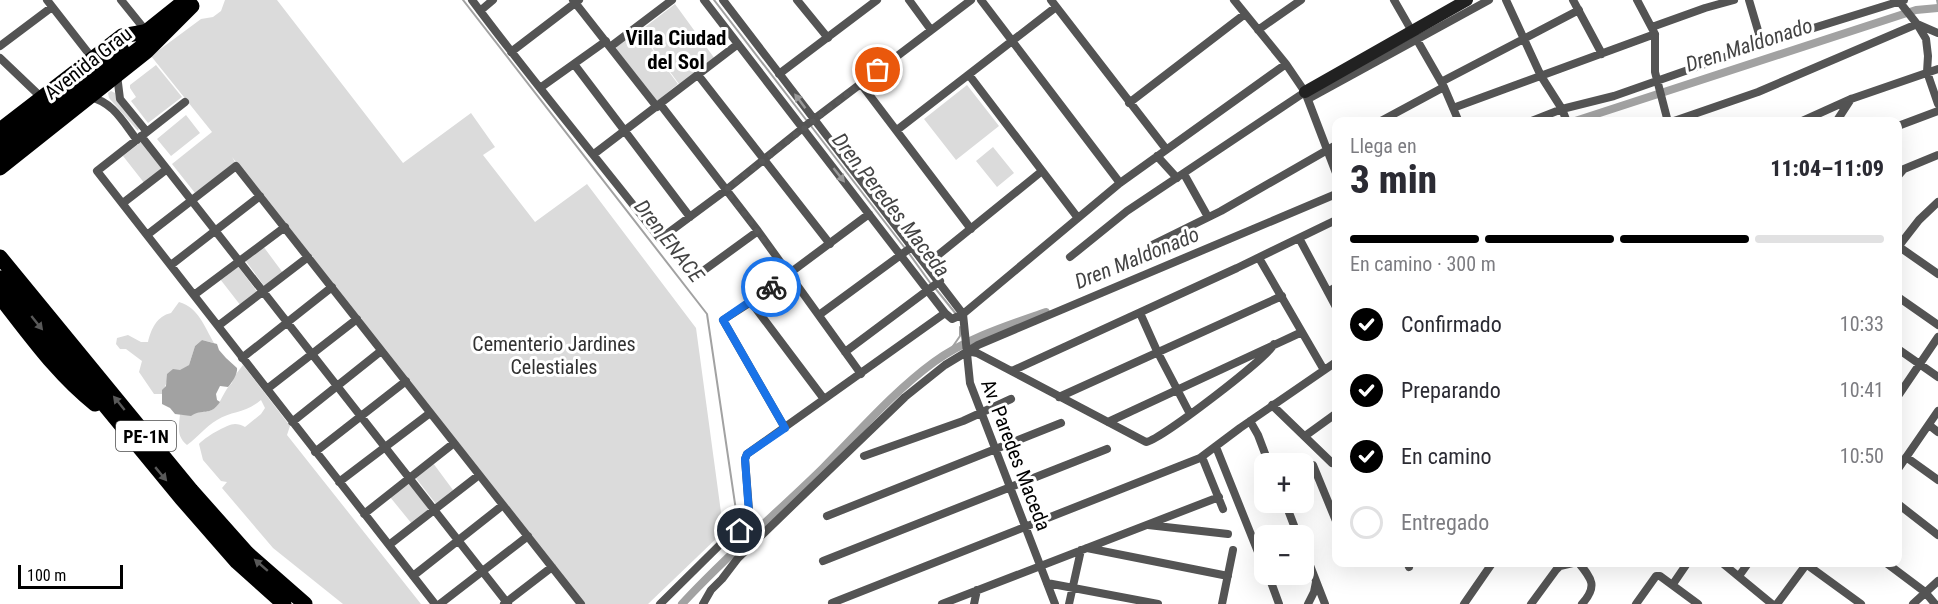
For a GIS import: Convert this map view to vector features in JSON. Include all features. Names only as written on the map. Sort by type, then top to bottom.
[{"type":"highway","points":[[0,168],[154,44],[192,2]]},
{"type":"highway","points":[[0,130],[122,36],[145,32]]},
{"type":"highway","name":"PE-1N","points":[[0,257],[191,490],[247,553],[305,604]]},
{"type":"highway","name":"PE-1N","points":[[0,278],[121,426],[237,562],[284,604]]},
{"type":"highway","points":[[0,297],[61,373],[121,426]]},
{"type":"main road","name":"Avenida Grau","points":[[0,143],[145,32],[192,2]]},
{"type":"main road","name":"Avenida Grau","points":[[0,156],[192,2]]},
{"type":"street","points":[[121,0],[145,32]]},
{"type":"street","points":[[472,0],[660,238],[726,190],[803,128],[971,0]]},
{"type":"street","points":[[480,10],[493,0]]},
{"type":"street","points":[[540,88],[672,0]]},
{"type":"street","points":[[704,0],[927,291],[952,319],[963,314],[1120,183],[1286,64]]},
{"type":"street","points":[[723,0],[963,314]]},
{"type":"street","points":[[797,0],[828,38]]},
{"type":"street","points":[[779,74],[877,0]]},
{"type":"street","points":[[909,0],[931,30]]},
{"type":"street","points":[[981,0],[1120,183]]},
{"type":"street","points":[[1234,0],[1286,64],[1306,95],[1332,162]]},
{"type":"street","points":[[1258,30],[1301,0]]},
{"type":"street","points":[[1394,0],[1442,85],[1457,117]]},
{"type":"street","points":[[1415,35],[1467,0]]},
{"type":"street","points":[[1070,257],[1127,211],[1306,95],[1415,35],[1489,0]]},
{"type":"street","points":[[1506,0],[1541,76],[1565,117]]},
{"type":"street","points":[[1573,0],[1602,54]]},
{"type":"street","points":[[1637,0],[1653,31],[1658,85],[1667,117]]},
{"type":"street","points":[[1453,108],[1602,54],[1653,31],[1703,4],[1734,0]]},
{"type":"street","points":[[1749,0],[1762,44]]},
{"type":"street","points":[[511,52],[576,1],[758,231],[861,374]]},
{"type":"street","points":[[1541,117],[1562,109],[1658,85],[1762,44],[1901,2],[1926,39],[1927,72],[1938,104]]},
{"type":"street","points":[[0,46],[50,3],[93,59]]},
{"type":"street","points":[[897,130],[1012,41],[1054,3],[1166,149]]},
{"type":"street","points":[[1388,117],[1579,10]]},
{"type":"street","points":[[1129,103],[1245,15]]},
{"type":"street","points":[[1684,117],[1758,92],[1917,24],[1938,33]]},
{"type":"street","points":[[594,154],[738,44]]},
{"type":"street","points":[[0,58],[42,98]]},
{"type":"street","points":[[574,64],[690,217]]},
{"type":"street","points":[[1811,117],[1851,99],[1938,69]]},
{"type":"street","points":[[117,75],[120,99],[142,136],[506,603],[552,567]]},
{"type":"street","points":[[698,75],[830,244]]},
{"type":"street","points":[[969,75],[1077,218]]},
{"type":"street","points":[[861,84],[971,229]]},
{"type":"street","points":[[89,97],[99,99],[111,106],[142,136]]},
{"type":"street","points":[[1839,117],[1851,99]]},
{"type":"street","points":[[185,102],[97,171],[435,604]]},
{"type":"street","points":[[1902,124],[1938,111]]},
{"type":"street","points":[[1820,113],[1823,117]]},
{"type":"street","points":[[1150,246],[1221,212],[1332,147]]},
{"type":"street","points":[[1902,171],[1938,155]]},
{"type":"street","points":[[1157,156],[1181,176],[1208,217]]},
{"type":"street","points":[[147,235],[236,166],[528,536],[576,602]]},
{"type":"street","points":[[123,203],[167,169]]},
{"type":"street","points":[[927,264],[1042,171]]},
{"type":"street","points":[[171,265],[260,196]]},
{"type":"street","points":[[703,604],[711,590],[734,562],[905,397],[945,365],[978,345],[1332,196]]},
{"type":"street","points":[[1902,241],[1938,202]]},
{"type":"street","points":[[785,428],[723,320],[751,302],[869,214]]},
{"type":"street","points":[[1012,371],[1140,314],[1332,222]]},
{"type":"street","points":[[194,296],[285,227]]},
{"type":"street","points":[[692,279],[758,231]]},
{"type":"street","points":[[1299,238],[1332,290]]},
{"type":"street","points":[[819,315],[913,246]]},
{"type":"street","points":[[1902,249],[1938,274]]},
{"type":"street","points":[[218,326],[308,257]]},
{"type":"street","points":[[1259,258],[1324,370]]},
{"type":"street","points":[[845,352],[940,281]]},
{"type":"street","points":[[242,358],[332,287]]},
{"type":"street","points":[[1059,397],[1282,296]]},
{"type":"street","points":[[1902,300],[1938,325]]},
{"type":"street","points":[[751,302],[824,399]]},
{"type":"street","points":[[660,604],[734,532],[749,514],[745,459],[747,454],[945,313]]},
{"type":"street","name":"Av. Paredes Maceda","points":[[963,314],[970,383],[1055,604]]},
{"type":"street","points":[[1140,314],[1176,391],[1190,414]]},
{"type":"street","points":[[267,390],[357,319]]},
{"type":"street","points":[[1108,423],[1302,332]]},
{"type":"street","points":[[1902,390],[1938,337]]},
{"type":"street","points":[[967,351],[977,353],[1141,440],[1150,442],[1272,350],[1274,344]]},
{"type":"street","points":[[292,422],[381,351]]},
{"type":"street","points":[[1902,352],[1938,378]]},
{"type":"street","points":[[832,603],[1202,457],[1272,405],[1332,365]]},
{"type":"street","points":[[315,452],[406,381]]},
{"type":"street","points":[[864,456],[963,421],[1011,399]]},
{"type":"street","points":[[1272,405],[1332,463]]},
{"type":"street","points":[[1902,463],[1938,411]]},
{"type":"street","points":[[339,482],[430,413]]},
{"type":"street","points":[[1305,436],[1332,416]]},
{"type":"street","points":[[1250,421],[1265,453]]},
{"type":"street","points":[[827,516],[1061,423]]},
{"type":"street","points":[[1929,425],[1938,432]]},
{"type":"street","points":[[364,514],[454,443]]},
{"type":"street","points":[[1216,447],[1254,542]]},
{"type":"street","points":[[823,561],[1107,449]]},
{"type":"street","points":[[1202,457],[1223,508]]},
{"type":"street","points":[[1906,457],[1938,480]]},
{"type":"street","points":[[1314,467],[1332,512]]},
{"type":"street","points":[[389,545],[479,475]]},
{"type":"street","points":[[942,604],[1219,497]]},
{"type":"street","points":[[413,576],[503,505]]},
{"type":"street","points":[[1902,507],[1938,535]]},
{"type":"street","points":[[1144,525],[1228,534]]},
{"type":"street","points":[[734,532],[744,531],[757,540]]},
{"type":"street","points":[[440,604],[528,536]]},
{"type":"street","points":[[1084,549],[1228,576]]},
{"type":"street","points":[[1069,604],[1084,549]]},
{"type":"street","points":[[1222,604],[1233,550]]},
{"type":"street","points":[[1464,604],[1490,567]]},
{"type":"street","points":[[1531,604],[1559,567]]},
{"type":"street","points":[[1582,567],[1589,577],[1592,587],[1589,596],[1582,604]]},
{"type":"street","points":[[1673,584],[1685,567]]},
{"type":"street","points":[[1727,567],[1772,604]]},
{"type":"street","points":[[1738,576],[1745,567]]},
{"type":"street","points":[[1777,604],[1804,567]]},
{"type":"street","points":[[1812,567],[1861,604]]},
{"type":"street","points":[[1892,567],[1925,592],[1935,604]]},
{"type":"street","points":[[1314,576],[1325,604]]},
{"type":"street","points":[[1636,604],[1656,576],[1673,584],[1692,602]]},
{"type":"street","points":[[1308,604],[1316,581]]},
{"type":"street","points":[[1913,604],[1938,581]]},
{"type":"street","points":[[1047,583],[1158,604]]},
{"type":"street","points":[[1272,585],[1279,604]]},
{"type":"street","points":[[974,604],[976,590]]},
{"type":"green space","name":"Cementerio Jardines Celestiales","points":[[225,0],[277,0],[403,163],[471,113],[495,147],[483,155],[535,222],[587,184],[696,328],[723,527],[720,535],[648,604],[585,604],[232,157],[235,162],[195,193],[172,164],[212,132],[151,56],[201,19],[213,17],[221,11]]},
{"type":"green space","points":[[675,4],[715,59],[679,84],[640,31]]},
{"type":"green space","points":[[638,30],[678,84],[656,102],[616,50],[617,45]]},
{"type":"green space","points":[[156,65],[182,97],[148,123],[131,101],[136,97],[130,85]]},
{"type":"green space","points":[[967,85],[999,126],[956,160],[924,119]]},
{"type":"green space","points":[[111,91],[115,93],[116,98],[139,128],[138,131],[109,98],[108,93]]},
{"type":"green space","points":[[186,115],[200,133],[171,156],[157,139]]},
{"type":"green space","points":[[141,142],[163,169],[145,184],[123,156]]},
{"type":"green space","points":[[993,147],[1014,173],[997,187],[976,161]]},
{"type":"green space","points":[[263,246],[283,273],[265,287],[245,260]]},
{"type":"green space","points":[[237,265],[258,293],[241,306],[220,279]]},
{"type":"green space","points":[[179,302],[196,313],[214,343],[202,340],[195,346],[189,365],[168,379],[162,394],[154,394],[139,372],[142,361],[126,349],[120,349],[116,344],[117,338],[128,335],[141,342],[148,342],[155,324],[162,317],[171,313]]},
{"type":"green space","points":[[243,365],[290,426],[287,435],[421,604],[343,604],[273,548],[222,488],[227,482],[221,481],[203,460],[199,444],[227,426],[235,424],[245,427],[265,408],[261,400],[250,407],[217,420],[187,445],[181,438],[180,414],[212,410]]},
{"type":"green space","points":[[433,463],[453,490],[436,504],[415,477]]},
{"type":"green space","points":[[408,482],[429,509],[412,524],[390,497]]},
{"type":"shaded area","points":[[202,340],[217,344],[219,350],[237,368],[236,375],[228,387],[220,386],[216,394],[220,402],[213,409],[191,416],[175,414],[162,404],[162,390],[166,386],[167,374],[173,369],[180,370],[189,365],[195,346]]},
{"type":"waterway","name":"Dren ENACE","points":[[463,0],[707,314],[738,524]]},
{"type":"waterway","name":"Dren Peredes Maceda","points":[[714,0],[807,121]]},
{"type":"waterway","points":[[1937,0],[1938,5]]},
{"type":"waterway","name":"Dren Maldonado","points":[[1587,117],[1916,10],[1938,8]]},
{"type":"waterway","name":"Dren Peredes Maceda","points":[[811,126],[904,247]]},
{"type":"waterway","name":"Dren Peredes Maceda","points":[[908,252],[931,284]]},
{"type":"waterway","name":"Dren Peredes Maceda","points":[[935,288],[956,314]]},
{"type":"waterway","name":"Dren Maldonado","points":[[682,604],[823,468],[890,399],[919,374],[947,353],[974,339],[1046,312]]},
{"type":"waterway","name":"Dren Maldonado","points":[[949,352],[960,336],[960,327]]},
{"type":"waterway","name":"Dren ENACE","points":[[740,535],[742,546]]},
{"type":"way so far","points":[[771,287],[789,273],[726,190],[878,70]]},
{"type":"district","name":"Villa Ciudad del Sol","points":[[676,50]]},
{"type":"route","points":[[740,531],[734,532],[749,514],[745,459],[747,454],[785,428],[723,320],[771,287]]}]
